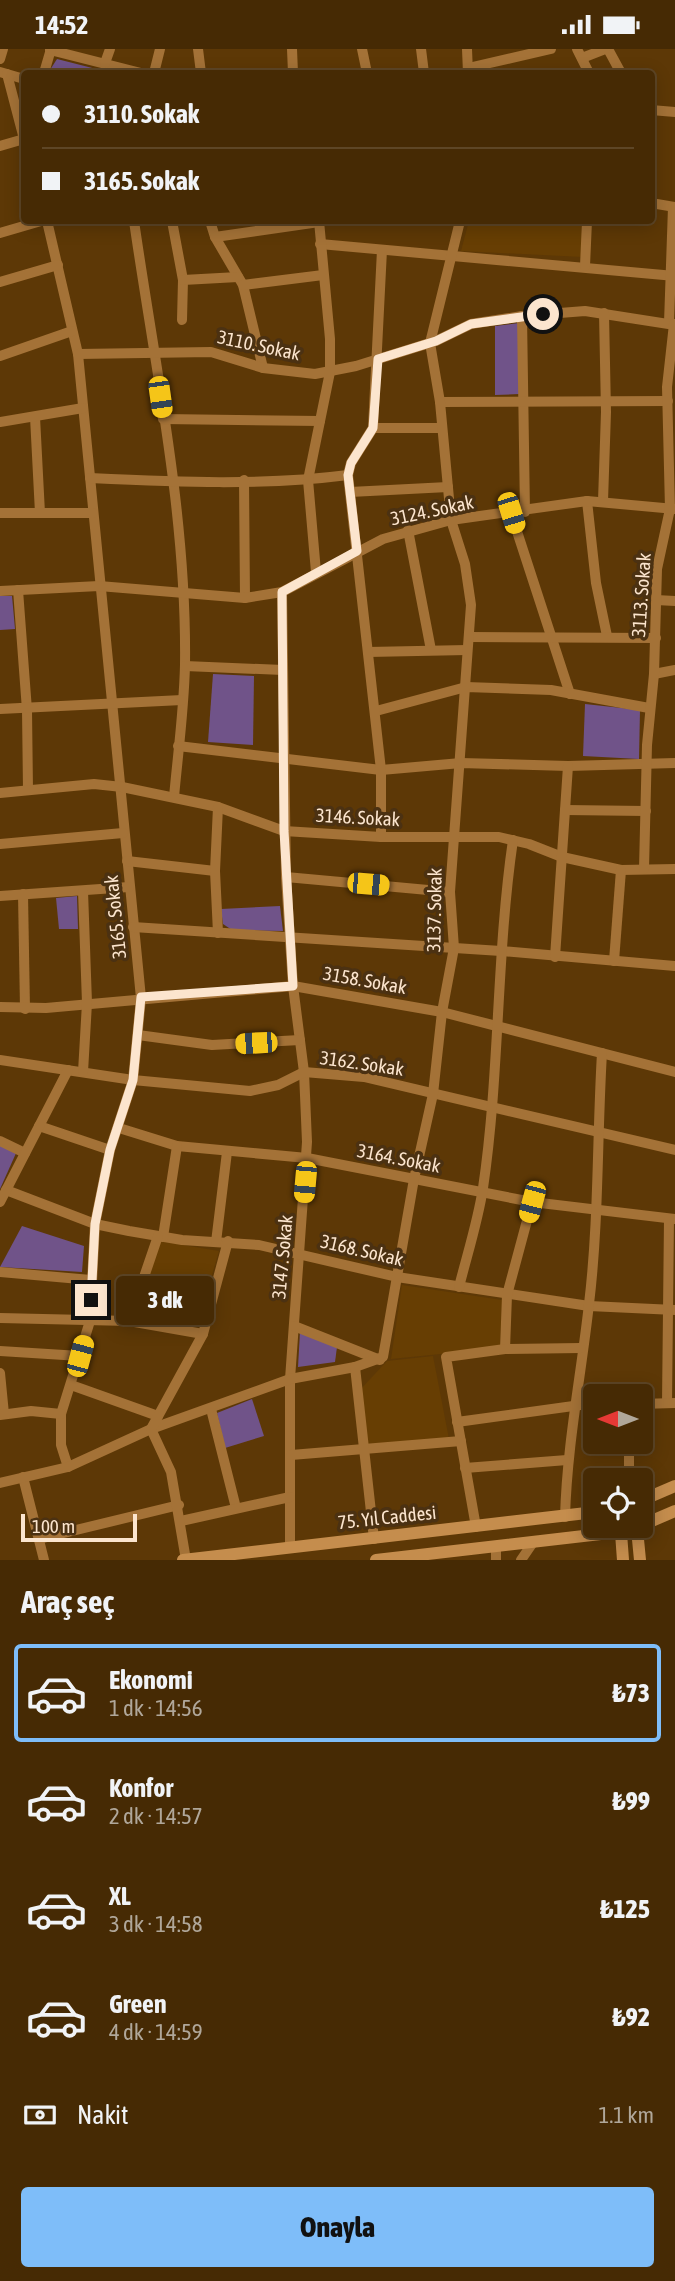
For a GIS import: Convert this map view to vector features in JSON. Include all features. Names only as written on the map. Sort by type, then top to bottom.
[{"type":"main road","points":[[653,1495],[675,1486]]},
{"type":"main road","points":[[653,1520],[675,1511]]},
{"type":"main road","name":"75. Yıl Caddesi","points":[[184,1560],[583,1515]]},
{"type":"main road","points":[[376,1560],[496,1553],[583,1536]]},
{"type":"main road","points":[[619,1538],[623,1560]]},
{"type":"main road","points":[[639,1538],[640,1560]]},
{"type":"street","points":[[0,59],[3,49]]},
{"type":"street","points":[[105,63],[110,49]]},
{"type":"street","points":[[155,70],[160,49]]},
{"type":"street","points":[[198,49],[201,70]]},
{"type":"street","points":[[292,49],[293,70]]},
{"type":"street","points":[[362,49],[366,70]]},
{"type":"street","points":[[421,49],[424,70]]},
{"type":"street","points":[[467,49],[468,70]]},
{"type":"street","points":[[472,70],[551,49]]},
{"type":"street","points":[[588,70],[579,53],[607,49],[619,70]]},
{"type":"street","points":[[45,70],[51,50],[130,70]]},
{"type":"street","points":[[3,73],[21,78]]},
{"type":"street","points":[[3,73],[21,130]]},
{"type":"street","points":[[655,110],[675,111]]},
{"type":"street","points":[[0,146],[21,140]]},
{"type":"street","points":[[655,204],[674,207]]},
{"type":"street","name":"3113. Sokak","points":[[644,869],[646,765],[654,674],[657,569],[672,509],[668,401],[671,388],[673,324],[674,207]]},
{"type":"street","points":[[0,233],[31,224]]},
{"type":"street","name":"3165. Sokak","points":[[48,224],[78,354],[141,997],[133,1080],[110,1150],[95,1224],[90,1321],[61,1414],[61,1445],[68,1467]]},
{"type":"street","points":[[134,224],[163,419],[183,594],[185,666],[174,797]]},
{"type":"street","points":[[173,224],[183,281],[182,320]]},
{"type":"street","points":[[211,224],[215,237],[240,281],[263,368]]},
{"type":"street","points":[[215,237],[300,224]]},
{"type":"street","points":[[316,572],[308,480],[330,372],[330,339],[319,224]]},
{"type":"street","points":[[430,343],[459,224]]},
{"type":"street","points":[[585,266],[587,224]]},
{"type":"street","points":[[320,244],[672,275]]},
{"type":"street","points":[[381,837],[381,770],[376,711],[348,475],[351,463],[373,428],[382,250]]},
{"type":"street","points":[[0,282],[58,265]]},
{"type":"street","points":[[183,281],[240,281],[323,275]]},
{"type":"street","name":"3110. Sokak","points":[[78,354],[211,352],[263,368],[315,374],[430,343],[471,324],[522,316],[585,311],[673,324]]},
{"type":"street","points":[[603,501],[606,402],[604,313]]},
{"type":"street","points":[[522,316],[524,512]]},
{"type":"street","points":[[0,356],[72,331]]},
{"type":"street","name":"3137. Sokak","points":[[380,1360],[414,1178],[433,1094],[442,1012],[454,948],[450,891],[470,636],[471,605],[464,564],[451,520],[440,402],[430,343]]},
{"type":"street","points":[[440,402],[668,401]]},
{"type":"street","points":[[0,422],[83,408]]},
{"type":"street","points":[[34,417],[40,513]]},
{"type":"street","points":[[163,419],[320,421]]},
{"type":"street","points":[[373,428],[442,428]]},
{"type":"street","points":[[90,478],[171,481],[308,480],[348,475]]},
{"type":"street","points":[[244,480],[245,598]]},
{"type":"street","points":[[350,492],[449,487]]},
{"type":"street","points":[[587,501],[596,583],[607,636]]},
{"type":"street","name":"3124. Sokak","points":[[0,591],[99,586],[245,598],[282,592],[357,551],[408,530],[451,520],[524,512],[587,501],[672,509]]},
{"type":"street","points":[[0,513],[93,513]]},
{"type":"street","points":[[511,513],[570,694]]},
{"type":"street","points":[[408,530],[431,650]]},
{"type":"street","points":[[18,590],[27,710],[28,790]]},
{"type":"street","name":"3147. Sokak","points":[[282,592],[286,877],[293,986],[304,1072],[307,1158],[290,1379],[290,1548]]},
{"type":"street","points":[[656,600],[675,601]]},
{"type":"street","points":[[470,636],[656,638]]},
{"type":"street","points":[[368,652],[467,650]]},
{"type":"street","points":[[185,666],[283,670]]},
{"type":"street","points":[[654,674],[675,670]]},
{"type":"street","points":[[376,711],[466,687],[570,694],[649,708]]},
{"type":"street","points":[[0,709],[112,706],[182,700]]},
{"type":"street","points":[[178,746],[381,770],[461,763],[568,766],[675,763]]},
{"type":"street","points":[[555,957],[568,766]]},
{"type":"street","name":"3146. Sokak","points":[[0,793],[94,784],[122,787],[218,807],[284,831],[381,837],[513,840],[562,857],[621,870],[675,869]]},
{"type":"street","points":[[218,807],[215,871],[218,933]]},
{"type":"street","points":[[565,810],[646,811]]},
{"type":"street","points":[[0,844],[123,833]]},
{"type":"street","points":[[458,1287],[483,1191],[493,1108],[501,951],[513,840]]},
{"type":"street","points":[[127,862],[215,871]]},
{"type":"street","points":[[614,961],[621,870]]},
{"type":"street","points":[[286,877],[450,891]]},
{"type":"street","points":[[0,896],[129,887]]},
{"type":"street","points":[[83,891],[87,1003],[83,1072]]},
{"type":"street","points":[[23,894],[25,1009]]},
{"type":"street","points":[[134,927],[501,951],[675,966]]},
{"type":"street","name":"3158. Sokak","points":[[0,1007],[25,1009],[293,986],[442,1012],[675,1072]]},
{"type":"street","points":[[138,1035],[212,1045],[300,1040]]},
{"type":"street","points":[[565,1517],[566,1459],[589,1307],[597,1212],[602,1052]]},
{"type":"street","name":"3162. Sokak","points":[[0,1060],[133,1080],[250,1091],[278,1085],[304,1072],[364,1077],[675,1150]]},
{"type":"street","points":[[0,1202],[68,1070]]},
{"type":"street","points":[[39,1126],[110,1150]]},
{"type":"street","name":"3164. Sokak","points":[[119,1128],[177,1146],[307,1158],[532,1202],[672,1219]]},
{"type":"street","points":[[0,1141],[25,1153]]},
{"type":"street","points":[[129,1321],[160,1237],[177,1146]]},
{"type":"street","points":[[215,1242],[228,1152]]},
{"type":"street","name":"3168. Sokak","points":[[6,1190],[95,1224],[160,1237],[229,1241],[300,1254],[397,1277],[589,1307],[671,1310]]},
{"type":"street","points":[[505,1349],[507,1295],[532,1202]]},
{"type":"street","points":[[653,1404],[671,1403],[672,1219]]},
{"type":"street","points":[[151,1429],[203,1334],[229,1241]]},
{"type":"street","points":[[0,1272],[92,1280]]},
{"type":"street","points":[[0,1318],[129,1321],[203,1334]]},
{"type":"street","points":[[294,1326],[380,1360]]},
{"type":"street","points":[[476,1527],[446,1357],[505,1349],[581,1348]]},
{"type":"street","points":[[0,1351],[80,1356]]},
{"type":"street","points":[[2,1480],[68,1467],[151,1429],[290,1379],[380,1360]]},
{"type":"street","points":[[355,1367],[374,1539]]},
{"type":"street","points":[[0,1373],[2,1414],[31,1411],[61,1414]]},
{"type":"street","points":[[71,1385],[158,1416]]},
{"type":"street","points":[[457,1422],[583,1404]]},
{"type":"street","points":[[211,1409],[236,1508]]},
{"type":"street","points":[[151,1429],[171,1472],[181,1521],[184,1560]]},
{"type":"street","points":[[290,1455],[461,1441]]},
{"type":"street","points":[[465,1468],[566,1459]]},
{"type":"street","points":[[23,1477],[44,1560]]},
{"type":"street","points":[[181,1521],[290,1496]]},
{"type":"street","points":[[39,1539],[178,1505]]},
{"type":"street","points":[[522,1560],[531,1544]]},
{"type":"shaded area","points":[[57,59],[100,70],[50,70]]},
{"type":"shaded area","points":[[468,224],[581,224],[583,257],[461,251]]},
{"type":"shaded area","points":[[519,323],[519,394],[495,395],[495,326]]},
{"type":"shaded area","points":[[0,596],[12,596],[15,629],[0,630]]},
{"type":"shaded area","points":[[213,674],[254,676],[253,745],[208,742]]},
{"type":"shaded area","points":[[585,704],[640,710],[639,759],[583,756]]},
{"type":"shaded area","points":[[77,896],[78,929],[59,929],[56,898]]},
{"type":"shaded area","points":[[280,906],[283,931],[232,930],[223,924],[221,909]]},
{"type":"shaded area","points":[[0,1143],[17,1151],[0,1189]]},
{"type":"shaded area","points":[[22,1226],[84,1246],[82,1272],[0,1267]]},
{"type":"shaded area","points":[[159,1241],[219,1251],[197,1327],[136,1317]]},
{"type":"shaded area","points":[[402,1285],[502,1300],[500,1348],[391,1359]]},
{"type":"shaded area","points":[[300,1332],[337,1347],[335,1362],[298,1367]]},
{"type":"shaded area","points":[[433,1356],[449,1439],[365,1444],[359,1391],[387,1361]]},
{"type":"shaded area","points":[[252,1399],[264,1436],[225,1448],[217,1413]]},
{"type":"route","points":[[91,1300],[95,1224],[110,1150],[133,1080],[141,997],[293,986],[284,831],[282,592],[357,551],[348,475],[351,463],[373,428],[378,359],[436,341],[471,324],[543,314]]}]
